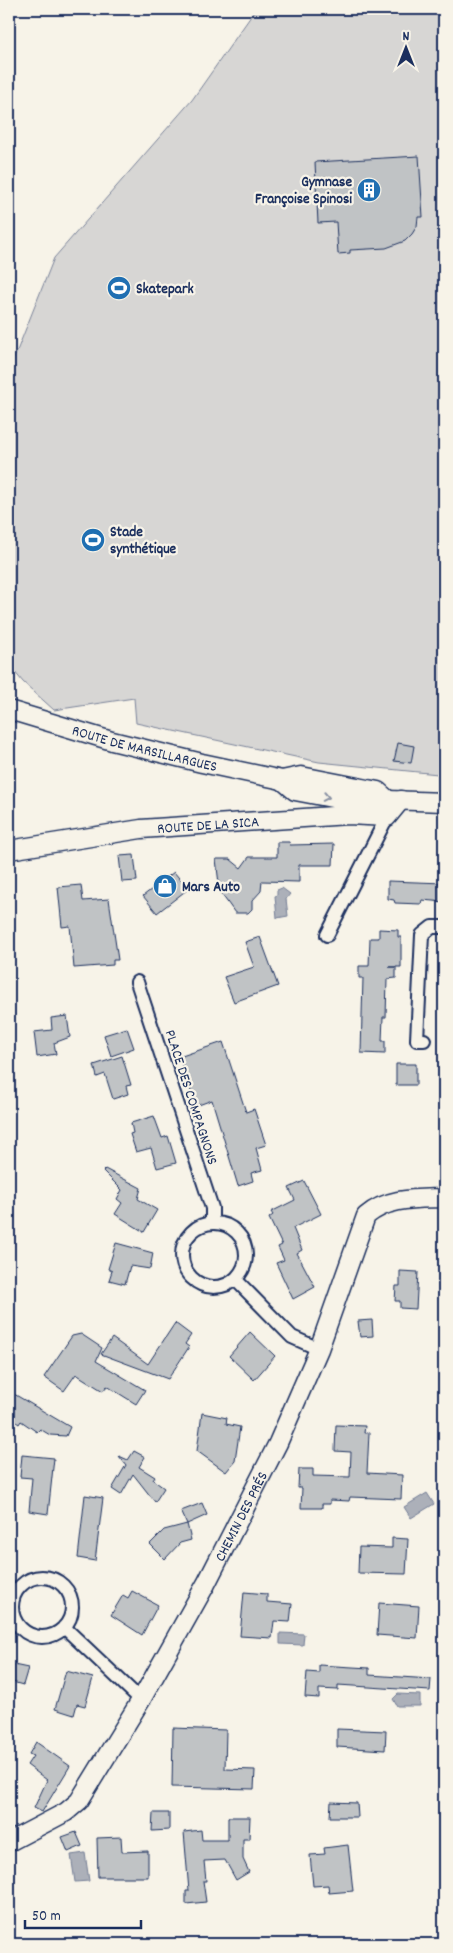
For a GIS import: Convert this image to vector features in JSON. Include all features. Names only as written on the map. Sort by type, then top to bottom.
[{"type":"street","name":"ROUTE DE MARSILLARGUES","points":[[9,710],[112,741],[282,780],[295,791],[374,806],[392,806],[444,798]]},
{"type":"street","name":"ROUTE DE LA SICA","points":[[9,850],[141,829],[348,815],[392,806]]},
{"type":"street","points":[[327,935],[392,806]]},
{"type":"street","points":[[424,1040],[417,1040],[422,935],[432,927],[444,927]]},
{"type":"street","name":"PLACE DES COMPAGNONS","points":[[137,982],[212,1208],[212,1222]]},
{"type":"street","name":"CHEMIN DES PRÉS","points":[[9,1842],[66,1812],[80,1800],[140,1700],[206,1584],[278,1443],[319,1349],[366,1216],[374,1209],[393,1201],[444,1198]]},
{"type":"street","points":[[212,1222],[223,1224],[233,1229],[241,1237],[246,1259],[242,1270],[235,1279],[218,1287],[206,1286],[196,1282],[187,1274],[182,1264],[181,1252],[184,1241],[191,1231],[201,1225],[212,1222]]},
{"type":"street","points":[[235,1279],[292,1337],[319,1349]]},
{"type":"street","points":[[41,1577],[62,1584],[72,1605],[68,1621],[64,1627],[45,1637],[25,1632],[14,1619],[12,1610],[15,1594],[26,1581],[41,1577]]},
{"type":"street","points":[[64,1627],[140,1700]]},
{"type":"shaded area","points":[[256,9],[444,9],[444,743],[438,774],[319,762],[136,723],[134,698],[54,710],[23,682],[9,665],[9,371],[54,258],[192,100]]},
{"type":"shaded area","points":[[282,888],[290,894],[286,899],[288,916],[277,918],[275,896],[277,895],[277,890]]},
{"type":"shaded area","points":[[427,1493],[434,1504],[411,1518],[404,1507]]},
{"type":"shaded area","points":[[280,1633],[304,1634],[303,1645],[280,1644]]},
{"type":"shaded area","points":[[398,1694],[420,1695],[420,1706],[397,1706],[393,1699]]},
{"type":"shaded area","points":[[85,1853],[89,1881],[75,1882],[71,1855]]},
{"type":"building","name":"Gymnase Françoise Spinosi","points":[[419,156],[423,217],[418,217],[417,226],[412,234],[405,241],[386,248],[350,250],[350,253],[338,254],[336,222],[318,223],[315,162]]},
{"type":"building","points":[[398,743],[414,746],[411,763],[394,761]]},
{"type":"building","points":[[277,842],[289,842],[290,845],[334,844],[333,865],[299,865],[299,882],[262,881],[261,891],[252,901],[252,909],[248,913],[235,913],[220,892],[216,859],[230,859],[241,868],[249,857],[277,857]]},
{"type":"building","points":[[134,855],[137,881],[122,882],[119,856]]},
{"type":"building","points":[[174,872],[188,889],[157,913],[143,896]]},
{"type":"building","points":[[388,881],[444,883],[444,902],[422,900],[421,904],[395,903],[394,900],[388,899]]},
{"type":"building","points":[[81,885],[83,901],[109,899],[118,960],[113,960],[113,965],[74,968],[70,926],[62,927],[58,887]]},
{"type":"building","points":[[379,929],[398,930],[398,937],[401,937],[401,967],[396,967],[396,978],[387,979],[386,1017],[383,1017],[382,1041],[385,1041],[385,1054],[361,1053],[363,978],[359,978],[359,966],[369,966],[370,938],[379,938]]},
{"type":"building","points":[[260,937],[278,986],[234,1002],[224,977],[254,967],[245,942]]},
{"type":"building","points":[[67,1016],[70,1037],[54,1043],[56,1054],[37,1057],[34,1032],[52,1030],[51,1018]]},
{"type":"building","points":[[127,1028],[134,1048],[111,1056],[104,1035]]},
{"type":"building","points":[[223,1042],[246,1112],[254,1109],[266,1145],[256,1148],[262,1170],[251,1173],[253,1181],[238,1186],[212,1100],[196,1106],[179,1057]]},
{"type":"building","points":[[122,1056],[131,1085],[126,1086],[128,1094],[113,1099],[105,1074],[97,1077],[94,1065]]},
{"type":"building","points":[[396,1064],[416,1064],[416,1085],[396,1085]]},
{"type":"building","points":[[154,1116],[162,1138],[168,1136],[176,1163],[157,1168],[151,1148],[136,1152],[130,1134],[133,1133],[131,1123]]},
{"type":"building","points":[[105,1169],[141,1188],[138,1199],[157,1210],[144,1232],[115,1214],[122,1203],[117,1199],[122,1190],[103,1171]]},
{"type":"building","points":[[304,1181],[321,1214],[293,1228],[302,1250],[297,1253],[315,1287],[293,1299],[276,1263],[284,1260],[278,1247],[282,1245],[269,1218],[273,1215],[271,1212],[295,1200],[289,1188]]},
{"type":"building","points":[[116,1243],[153,1253],[150,1269],[130,1266],[125,1284],[109,1280],[112,1271],[108,1269]]},
{"type":"building","points":[[400,1271],[418,1272],[416,1309],[400,1308],[400,1301],[395,1301],[396,1286],[400,1286]]},
{"type":"building","points":[[372,1320],[373,1336],[360,1337],[358,1321]]},
{"type":"building","points":[[175,1323],[191,1335],[185,1344],[189,1347],[168,1379],[101,1354],[112,1338],[148,1364]]},
{"type":"building","points":[[250,1332],[275,1356],[254,1380],[229,1356]]},
{"type":"building","points":[[81,1334],[102,1348],[96,1361],[145,1390],[136,1404],[107,1386],[103,1391],[76,1374],[64,1391],[44,1377],[72,1336]]},
{"type":"building","points":[[14,1394],[70,1427],[66,1436],[50,1435],[40,1429],[37,1432],[21,1421],[19,1424],[9,1417],[9,1403]]},
{"type":"building","points":[[202,1413],[227,1418],[226,1424],[240,1427],[235,1461],[226,1472],[197,1451]]},
{"type":"building","points":[[336,1425],[365,1426],[364,1433],[369,1433],[367,1473],[402,1475],[401,1499],[350,1497],[349,1501],[330,1500],[330,1504],[322,1504],[322,1508],[301,1508],[302,1488],[298,1488],[299,1469],[313,1469],[313,1476],[350,1477],[351,1452],[335,1451]]},
{"type":"building","points":[[134,1451],[145,1457],[139,1467],[155,1477],[153,1480],[164,1488],[155,1502],[133,1474],[121,1495],[112,1489],[126,1465],[119,1456],[128,1460]]},
{"type":"building","points":[[22,1455],[54,1458],[48,1514],[29,1511],[32,1478],[20,1477]]},
{"type":"building","points":[[85,1495],[103,1498],[95,1561],[78,1558]]},
{"type":"building","points":[[202,1503],[207,1515],[187,1524],[181,1511]]},
{"type":"building","points":[[187,1524],[191,1540],[180,1543],[165,1559],[150,1544],[164,1530]]},
{"type":"building","points":[[392,1538],[408,1539],[406,1574],[358,1573],[359,1547],[392,1548]]},
{"type":"building","points":[[132,1591],[158,1605],[142,1635],[111,1615],[123,1595],[128,1598]]},
{"type":"building","points":[[244,1592],[267,1594],[267,1602],[292,1604],[290,1622],[274,1621],[272,1638],[240,1636]]},
{"type":"building","points":[[379,1603],[419,1606],[417,1638],[377,1635]]},
{"type":"building","points":[[9,1664],[28,1668],[23,1685],[9,1681]]},
{"type":"building","points":[[319,1665],[369,1668],[369,1675],[431,1679],[430,1691],[338,1685],[338,1690],[319,1689],[319,1698],[305,1697],[307,1672],[319,1673]]},
{"type":"building","points":[[66,1671],[93,1678],[85,1706],[77,1704],[74,1715],[55,1709]]},
{"type":"building","points":[[173,1728],[226,1730],[225,1769],[255,1770],[254,1789],[172,1787]]},
{"type":"building","points":[[337,1729],[386,1731],[385,1750],[337,1747]]},
{"type":"building","points":[[36,1742],[70,1766],[42,1812],[34,1808],[47,1780],[27,1765],[33,1756],[29,1754]]},
{"type":"building","points":[[331,1802],[357,1803],[358,1817],[330,1817]]},
{"type":"building","points":[[153,1813],[169,1813],[169,1830],[152,1831]]},
{"type":"building","points":[[228,1817],[250,1817],[249,1839],[243,1839],[243,1859],[249,1872],[236,1880],[225,1860],[204,1861],[206,1881],[203,1881],[206,1902],[186,1904],[186,1891],[189,1891],[184,1832],[201,1830],[202,1840],[228,1840]]},
{"type":"building","points":[[76,1832],[82,1846],[68,1852],[62,1837]]},
{"type":"building","points":[[121,1837],[122,1852],[148,1851],[148,1877],[98,1877],[97,1838]]},
{"type":"building","points":[[348,1845],[353,1891],[329,1893],[328,1885],[313,1886],[310,1855],[325,1854],[324,1848]]},
{"type":"place","name":"Gymnase Françoise Spinosi","points":[[369,190]]},
{"type":"place","name":"Skatepark","points":[[119,288]]},
{"type":"place","name":"Stade synthétique","points":[[93,540]]},
{"type":"place","name":"Mars Auto","points":[[165,886]]}]
